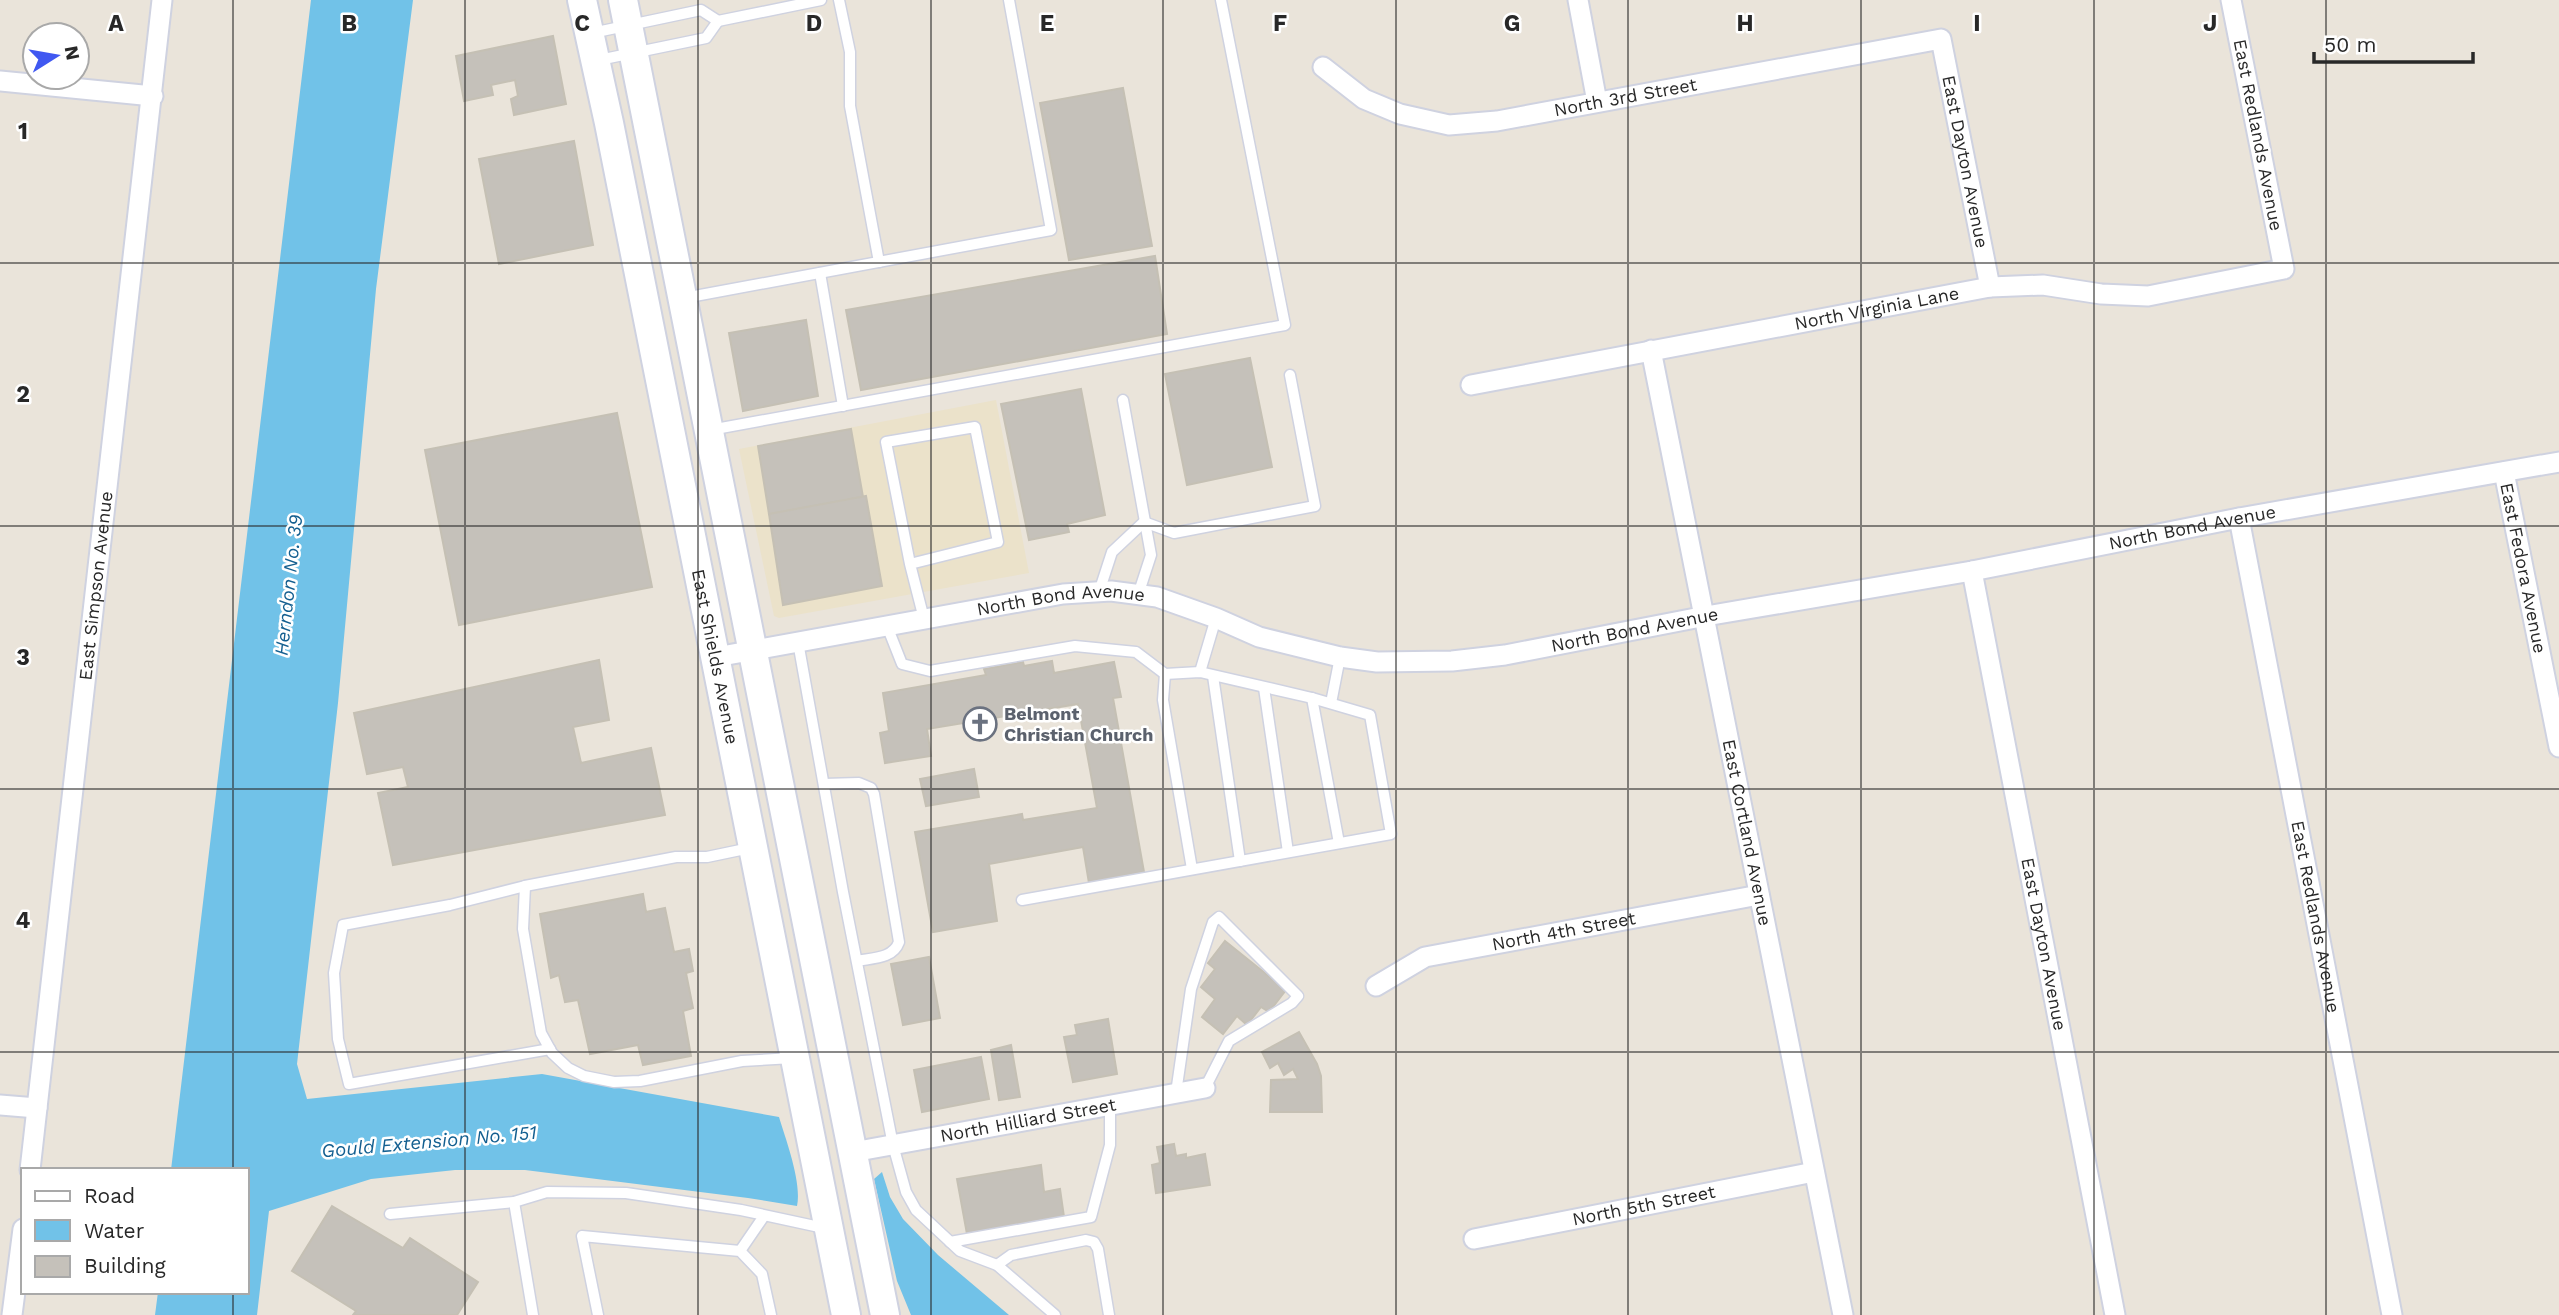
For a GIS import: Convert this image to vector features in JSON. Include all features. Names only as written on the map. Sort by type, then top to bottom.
[{"type":"main road","name":"East Shields Avenue","points":[[582,0],[609,123],[846,1315]]},
{"type":"main road","points":[[625,13],[885,1315]]},
{"type":"main road","points":[[794,1058],[815,1070],[828,1128],[843,1148],[853,1152]]},
{"type":"main road","points":[[828,1229],[841,1233],[849,1244],[864,1315]]},
{"type":"street","name":"East Simpson Avenue","points":[[30,1168],[162,0]]},
{"type":"street","points":[[1578,0],[1597,103]]},
{"type":"street","name":"East Redlands Avenue","points":[[2231,0],[2284,269]]},
{"type":"street","name":"North 3rd Street","points":[[1323,67],[1364,99],[1400,114],[1449,125],[1497,121],[1941,39]]},
{"type":"street","name":"East Dayton Avenue","points":[[1941,39],[1990,287]]},
{"type":"street","points":[[0,81],[153,96]]},
{"type":"street","name":"North Virginia Lane","points":[[1471,385],[1990,287],[2043,285],[2101,294],[2148,296],[2284,269]]},
{"type":"street","name":"East Cortland Avenue","points":[[1651,351],[1706,616],[1843,1315]]},
{"type":"street","name":"North Bond Avenue","points":[[716,657],[1063,594],[1111,591],[1157,597],[1259,637],[1340,657],[1377,662],[1452,661],[1505,655],[1706,616],[1972,571],[2239,518],[2559,463]]},
{"type":"street","name":"East Fedora Avenue","points":[[2504,472],[2559,747]]},
{"type":"street","name":"East Redlands Avenue","points":[[2239,518],[2392,1315]]},
{"type":"street","name":"East Dayton Avenue","points":[[1972,571],[2115,1315]]},
{"type":"street","name":"North 4th Street","points":[[1376,986],[1424,957],[1759,895]]},
{"type":"street","name":"North Hilliard Street","points":[[853,1152],[1205,1088]]},
{"type":"street","points":[[0,1105],[37,1108]]},
{"type":"street","name":"North 5th Street","points":[[1474,1239],[1814,1172]]},
{"type":"street","points":[[12,1315],[21,1245]]},
{"type":"lane","points":[[595,61],[706,38],[718,21],[821,0]]},
{"type":"lane","points":[[839,0],[849,52],[850,106],[880,262]]},
{"type":"lane","points":[[684,299],[1051,230],[1009,0]]},
{"type":"lane","points":[[710,430],[1285,325],[1221,0]]},
{"type":"lane","points":[[589,33],[625,13],[701,10],[718,21]]},
{"type":"lane","points":[[820,273],[843,406]]},
{"type":"lane","points":[[1144,522],[1174,533],[1315,506],[1290,376]]},
{"type":"lane","points":[[1123,400],[1151,555],[1138,595]]},
{"type":"lane","points":[[910,564],[998,542],[975,427],[886,442],[910,564],[924,619]]},
{"type":"lane","points":[[1099,592],[1112,552],[1144,522]]},
{"type":"lane","points":[[1200,672],[1216,618]]},
{"type":"lane","points":[[887,626],[902,664],[930,671],[1075,646],[1136,652],[1165,674],[1200,672],[1312,698],[1370,715],[1391,834],[1022,900]]},
{"type":"lane","points":[[798,642],[899,1172],[916,1210],[950,1242],[960,1251],[997,1265],[1055,1315]]},
{"type":"lane","points":[[1331,703],[1340,657]]},
{"type":"lane","points":[[1165,674],[1163,700],[1192,870]]},
{"type":"lane","points":[[1213,676],[1240,861]]},
{"type":"lane","points":[[1264,688],[1288,852]]},
{"type":"lane","points":[[1312,698],[1339,843]]},
{"type":"lane","points":[[824,784],[859,783],[871,788],[874,794],[899,942],[897,949],[887,955],[857,961]]},
{"type":"lane","points":[[550,1049],[349,1084],[338,1039],[334,973],[343,925],[676,857],[707,857],[753,847]]},
{"type":"lane","points":[[525,886],[523,929],[541,1033],[550,1049],[568,1068],[584,1076],[614,1082],[640,1081],[742,1061],[794,1058]]},
{"type":"lane","points":[[1176,1093],[1191,989],[1213,922],[1219,917],[1298,996],[1292,1003],[1229,1041],[1205,1088]]},
{"type":"lane","points":[[950,1242],[1091,1217],[1110,1144],[1110,1106]]},
{"type":"lane","points":[[390,1214],[514,1202],[547,1192],[626,1193],[741,1210],[828,1229]]},
{"type":"lane","points":[[514,1202],[534,1315]]},
{"type":"lane","points":[[740,1251],[764,1216]]},
{"type":"lane","points":[[598,1315],[582,1236],[740,1251],[762,1274],[771,1315]]},
{"type":"lane","points":[[997,1265],[1011,1255],[1086,1240],[1094,1242],[1098,1249],[1110,1315]]},
{"type":"shaded area","points":[[996,400],[1029,573],[779,618],[774,616],[739,449]]},
{"type":"water","points":[[311,0],[413,0],[376,289],[338,703],[297,1064],[307,1099],[542,1074],[779,1117],[795,1174],[797,1206],[525,1170],[455,1170],[371,1179],[269,1211],[257,1315],[155,1315],[158,1294],[248,1294],[248,1168],[171,1168]]},
{"type":"water","points":[[882,1172],[890,1197],[903,1219],[938,1255],[1009,1315],[911,1315],[897,1281],[874,1179]]},
{"type":"building","points":[[553,36],[566,104],[514,115],[511,99],[518,96],[515,80],[491,85],[493,95],[464,101],[456,56]]},
{"type":"building","points":[[1123,88],[1152,246],[1069,260],[1040,103]]},
{"type":"building","points":[[574,141],[593,245],[499,264],[479,159]]},
{"type":"building","points":[[1155,256],[1167,334],[861,390],[846,310]]},
{"type":"building","points":[[806,320],[818,396],[743,411],[729,333]]},
{"type":"building","points":[[1250,358],[1272,467],[1187,485],[1165,374]]},
{"type":"building","points":[[1081,389],[1105,515],[1067,524],[1069,532],[1029,540],[1001,404]]},
{"type":"building","points":[[617,413],[652,587],[459,625],[425,450]]},
{"type":"building","points":[[851,429],[863,497],[769,514],[758,446]]},
{"type":"building","points":[[866,496],[882,586],[783,605],[769,514]]},
{"type":"building","points":[[599,660],[609,720],[573,727],[581,763],[651,748],[665,815],[393,865],[378,793],[408,787],[403,767],[367,774],[354,713]]},
{"type":"building","points":[[1052,661],[1054,673],[1114,662],[1121,697],[1113,698],[1144,872],[1089,883],[1083,847],[989,864],[997,921],[933,932],[915,832],[1022,814],[1023,820],[1097,808],[1078,704],[927,729],[931,756],[885,763],[880,733],[889,731],[883,693],[986,675],[984,669],[1023,662],[1024,666]]},
{"type":"building","points":[[974,769],[979,797],[926,806],[920,779]]},
{"type":"building","points":[[643,894],[646,912],[665,908],[674,952],[689,949],[693,971],[686,973],[693,1008],[683,1011],[691,1056],[643,1065],[638,1045],[590,1054],[578,1000],[565,1002],[559,975],[551,978],[540,914]]},
{"type":"building","points":[[1225,941],[1286,990],[1269,1012],[1261,1007],[1247,1025],[1237,1016],[1223,1034],[1202,1017],[1215,999],[1201,987],[1215,969],[1208,963]]},
{"type":"building","points":[[929,957],[940,1018],[903,1025],[891,964]]},
{"type":"building","points":[[1108,1019],[1117,1074],[1073,1082],[1064,1037],[1077,1035],[1075,1025]]},
{"type":"building","points":[[1299,1032],[1321,1076],[1322,1112],[1270,1112],[1271,1080],[1298,1079],[1293,1069],[1284,1075],[1278,1063],[1270,1068],[1262,1052]]},
{"type":"building","points":[[1011,1045],[1020,1097],[999,1100],[991,1050]]},
{"type":"building","points":[[981,1057],[989,1099],[922,1112],[914,1070]]},
{"type":"building","points":[[1174,1144],[1176,1156],[1186,1154],[1186,1158],[1205,1154],[1210,1185],[1156,1193],[1152,1165],[1160,1163],[1157,1147]]},
{"type":"building","points":[[1041,1165],[1044,1192],[1060,1189],[1064,1217],[967,1234],[957,1179]]},
{"type":"building","points":[[332,1206],[403,1248],[410,1238],[478,1282],[457,1315],[353,1315],[356,1311],[292,1271]]},
{"type":"place","name":"Belmont Christian Church","points":[[980,724]]},
{"type":"water label","name":"Herndon No. 39","points":[[288,585]]},
{"type":"water label","name":"Gould Extension No. 151","points":[[429,1141]]}]
